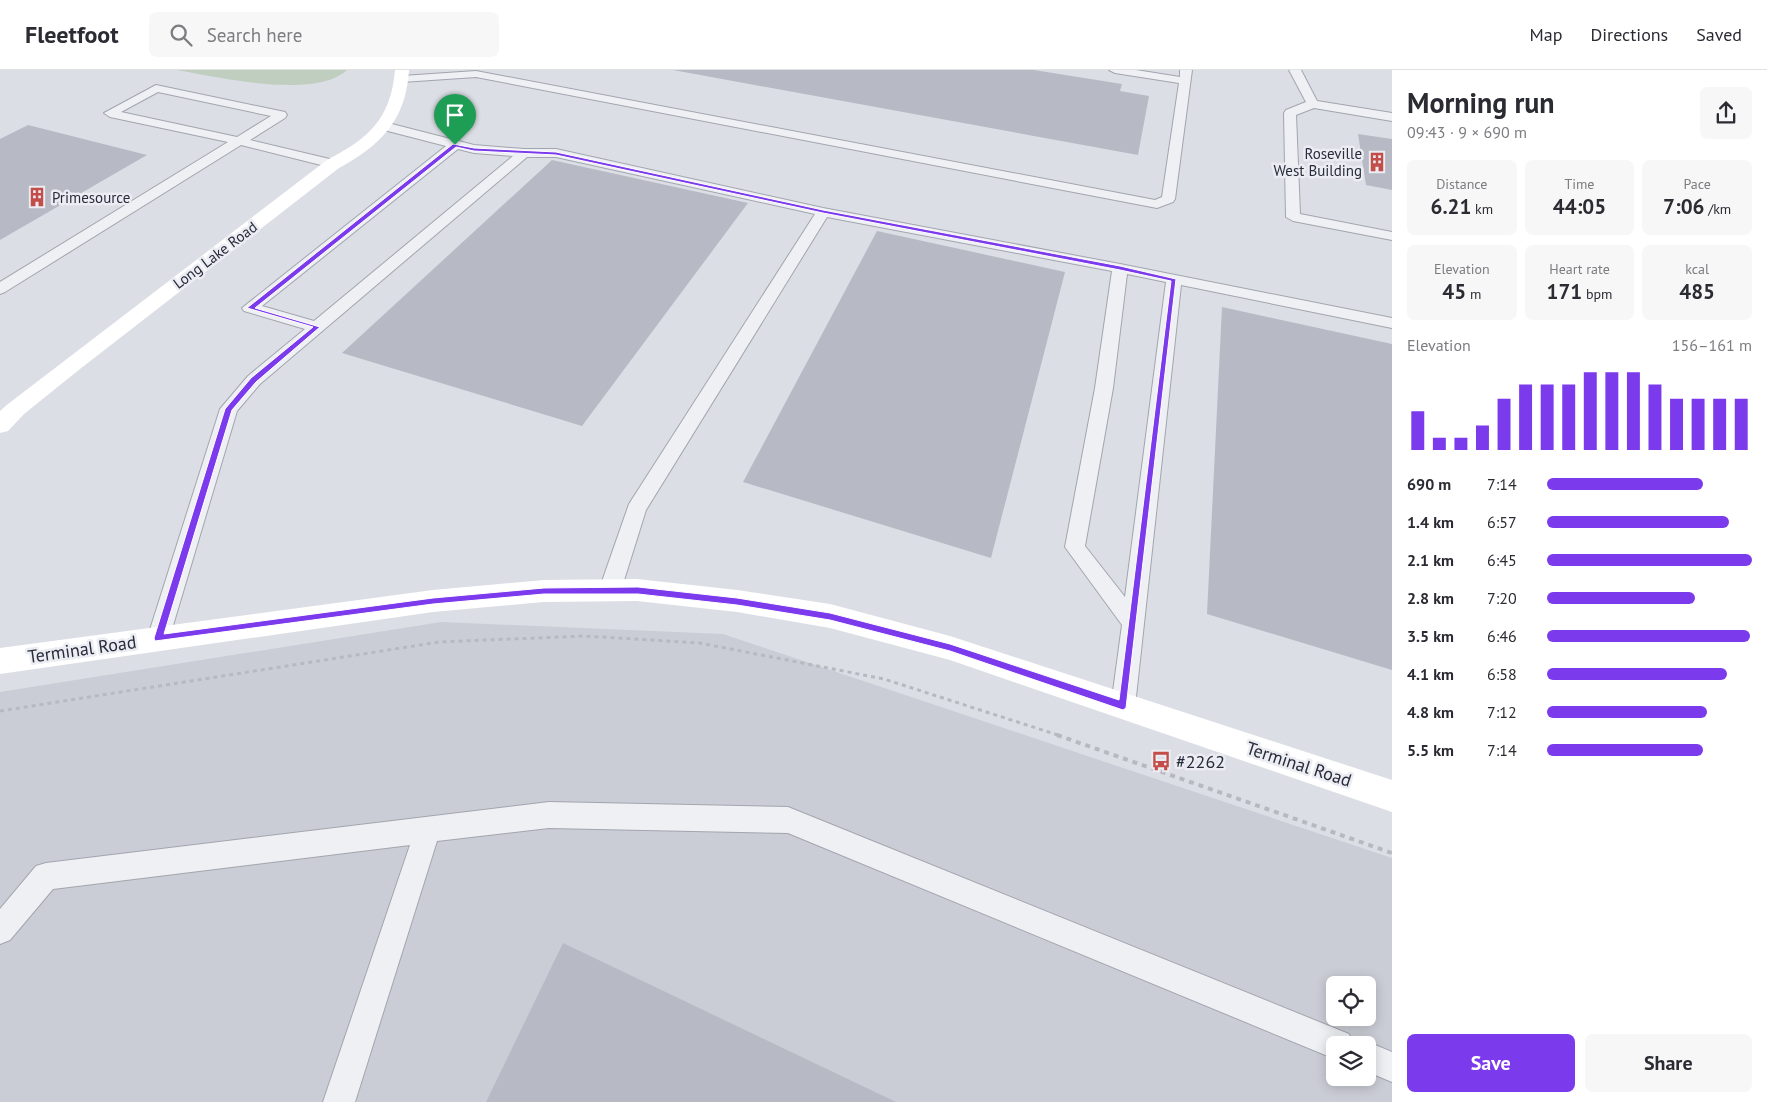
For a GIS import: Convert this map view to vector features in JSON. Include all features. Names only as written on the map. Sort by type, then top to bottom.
[{"type":"street","name":"Long Lake Road","points":[[0,425],[8,408],[333,164],[363,148],[384,126],[396,104],[402,75]]},
{"type":"street","name":"Terminal Road","points":[[0,661],[433,601],[544,591],[638,590],[737,601],[830,616],[950,648],[1392,796]]},
{"type":"lane","points":[[402,75],[476,74],[1157,204],[1168,199],[1185,75],[1116,70]]},
{"type":"lane","points":[[1295,70],[1313,104]]},
{"type":"lane","points":[[0,289],[239,142],[281,115],[156,88],[110,113],[239,142],[333,164]]},
{"type":"lane","points":[[1392,117],[1313,104],[1290,113],[1293,217],[1392,236]]},
{"type":"lane","points":[[384,126],[474,149],[524,153],[556,153],[823,212],[1120,268],[1392,323]]},
{"type":"lane","points":[[317,327],[250,308],[455,145]]},
{"type":"lane","points":[[158,638],[229,409],[254,380],[524,153]]},
{"type":"lane","points":[[610,590],[636,508],[823,212]]},
{"type":"lane","points":[[1120,268],[1104,388],[1075,547],[1132,623]]},
{"type":"lane","points":[[1123,706],[1174,280]]},
{"type":"lane","points":[[0,930],[46,876],[549,816],[788,820],[1326,1040]]},
{"type":"lane","points":[[339,1102],[428,830]]},
{"type":"lane","points":[[1376,1060],[1392,1067]]},
{"type":"path","points":[[0,711],[438,642],[584,636],[700,643],[884,679],[1023,723],[1392,853]]},
{"type":"shaded area","points":[[441,622],[723,634],[1392,858],[1392,1102],[0,1102],[0,692]]},
{"type":"green space","points":[[177,70],[347,70],[332,79],[313,84],[290,85],[240,81]]},
{"type":"building","points":[[673,70],[1034,70],[1122,84],[1120,91],[1149,96],[1138,155]]},
{"type":"building","name":"Primesource","points":[[28,125],[147,155],[0,240],[0,139]]},
{"type":"building","name":"Roseville West Building","points":[[1358,134],[1392,139],[1392,190],[1366,185]]},
{"type":"building","points":[[552,160],[748,203],[582,426],[342,353]]},
{"type":"building","points":[[877,231],[1065,272],[991,558],[743,482]]},
{"type":"building","points":[[1222,307],[1392,344],[1392,670],[1207,614]]},
{"type":"building","points":[[563,943],[896,1102],[486,1102]]},
{"type":"place","name":"Roseville West Building","points":[[1377,162]]},
{"type":"place","name":"Primesource","points":[[37,197]]},
{"type":"place","name":"#2262","points":[[1161,761]]},
{"type":"route","points":[[455,145],[474,149],[524,153],[556,153],[823,212],[1120,268],[1174,280],[1123,706],[950,648],[830,616],[737,601],[638,590],[544,591],[433,601],[158,638],[229,409],[254,380],[317,327],[250,308],[455,145]]}]
